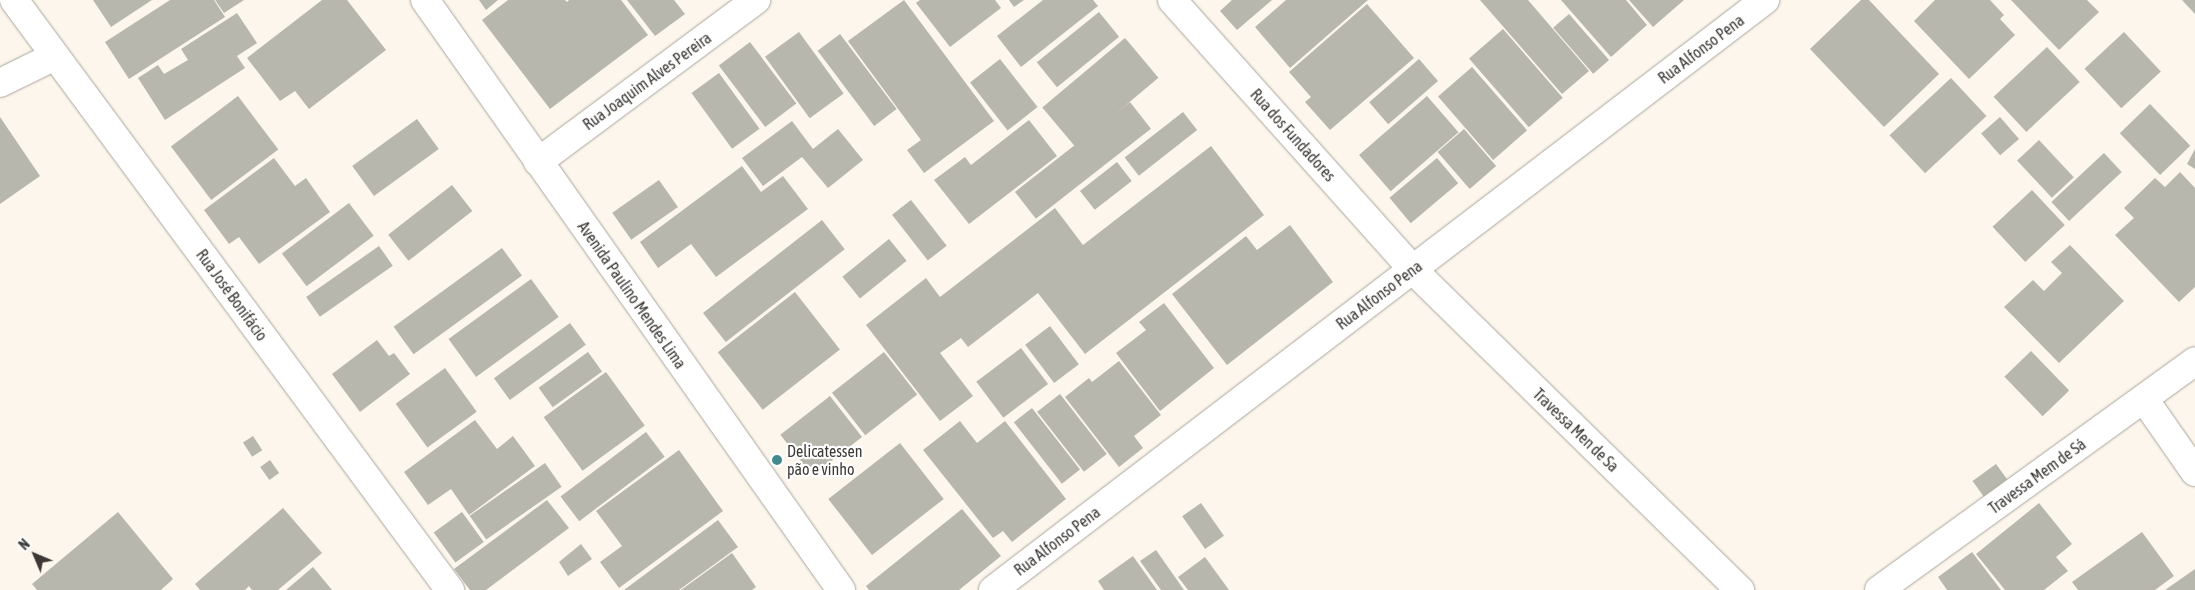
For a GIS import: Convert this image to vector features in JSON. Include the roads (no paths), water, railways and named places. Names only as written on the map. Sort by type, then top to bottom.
[{"type":"street","name":"Rua José Bonifácio","points":[[14,0],[450,590]]},
{"type":"street","name":"Avenida Paulino Mendes Lima","points":[[425,0],[841,590]]},
{"type":"street","name":"Rua Joaquim Alves Pereira","points":[[538,162],[756,0]]},
{"type":"street","name":"Rua dos Fundadores","points":[[1172,0],[1413,270]]},
{"type":"street","name":"Rua Alfonso Pena","points":[[992,590],[1765,0]]},
{"type":"street","points":[[0,83],[55,56]]},
{"type":"street","name":"Travessa Men de Sa","points":[[1413,270],[1740,590]]},
{"type":"street","name":"Travessa Mem de Sá","points":[[1879,590],[2195,361]]},
{"type":"street","points":[[2144,399],[2195,472]]},
{"type":"place","name":"Delicatessen pão e vinho","points":[[777,460]]}]
